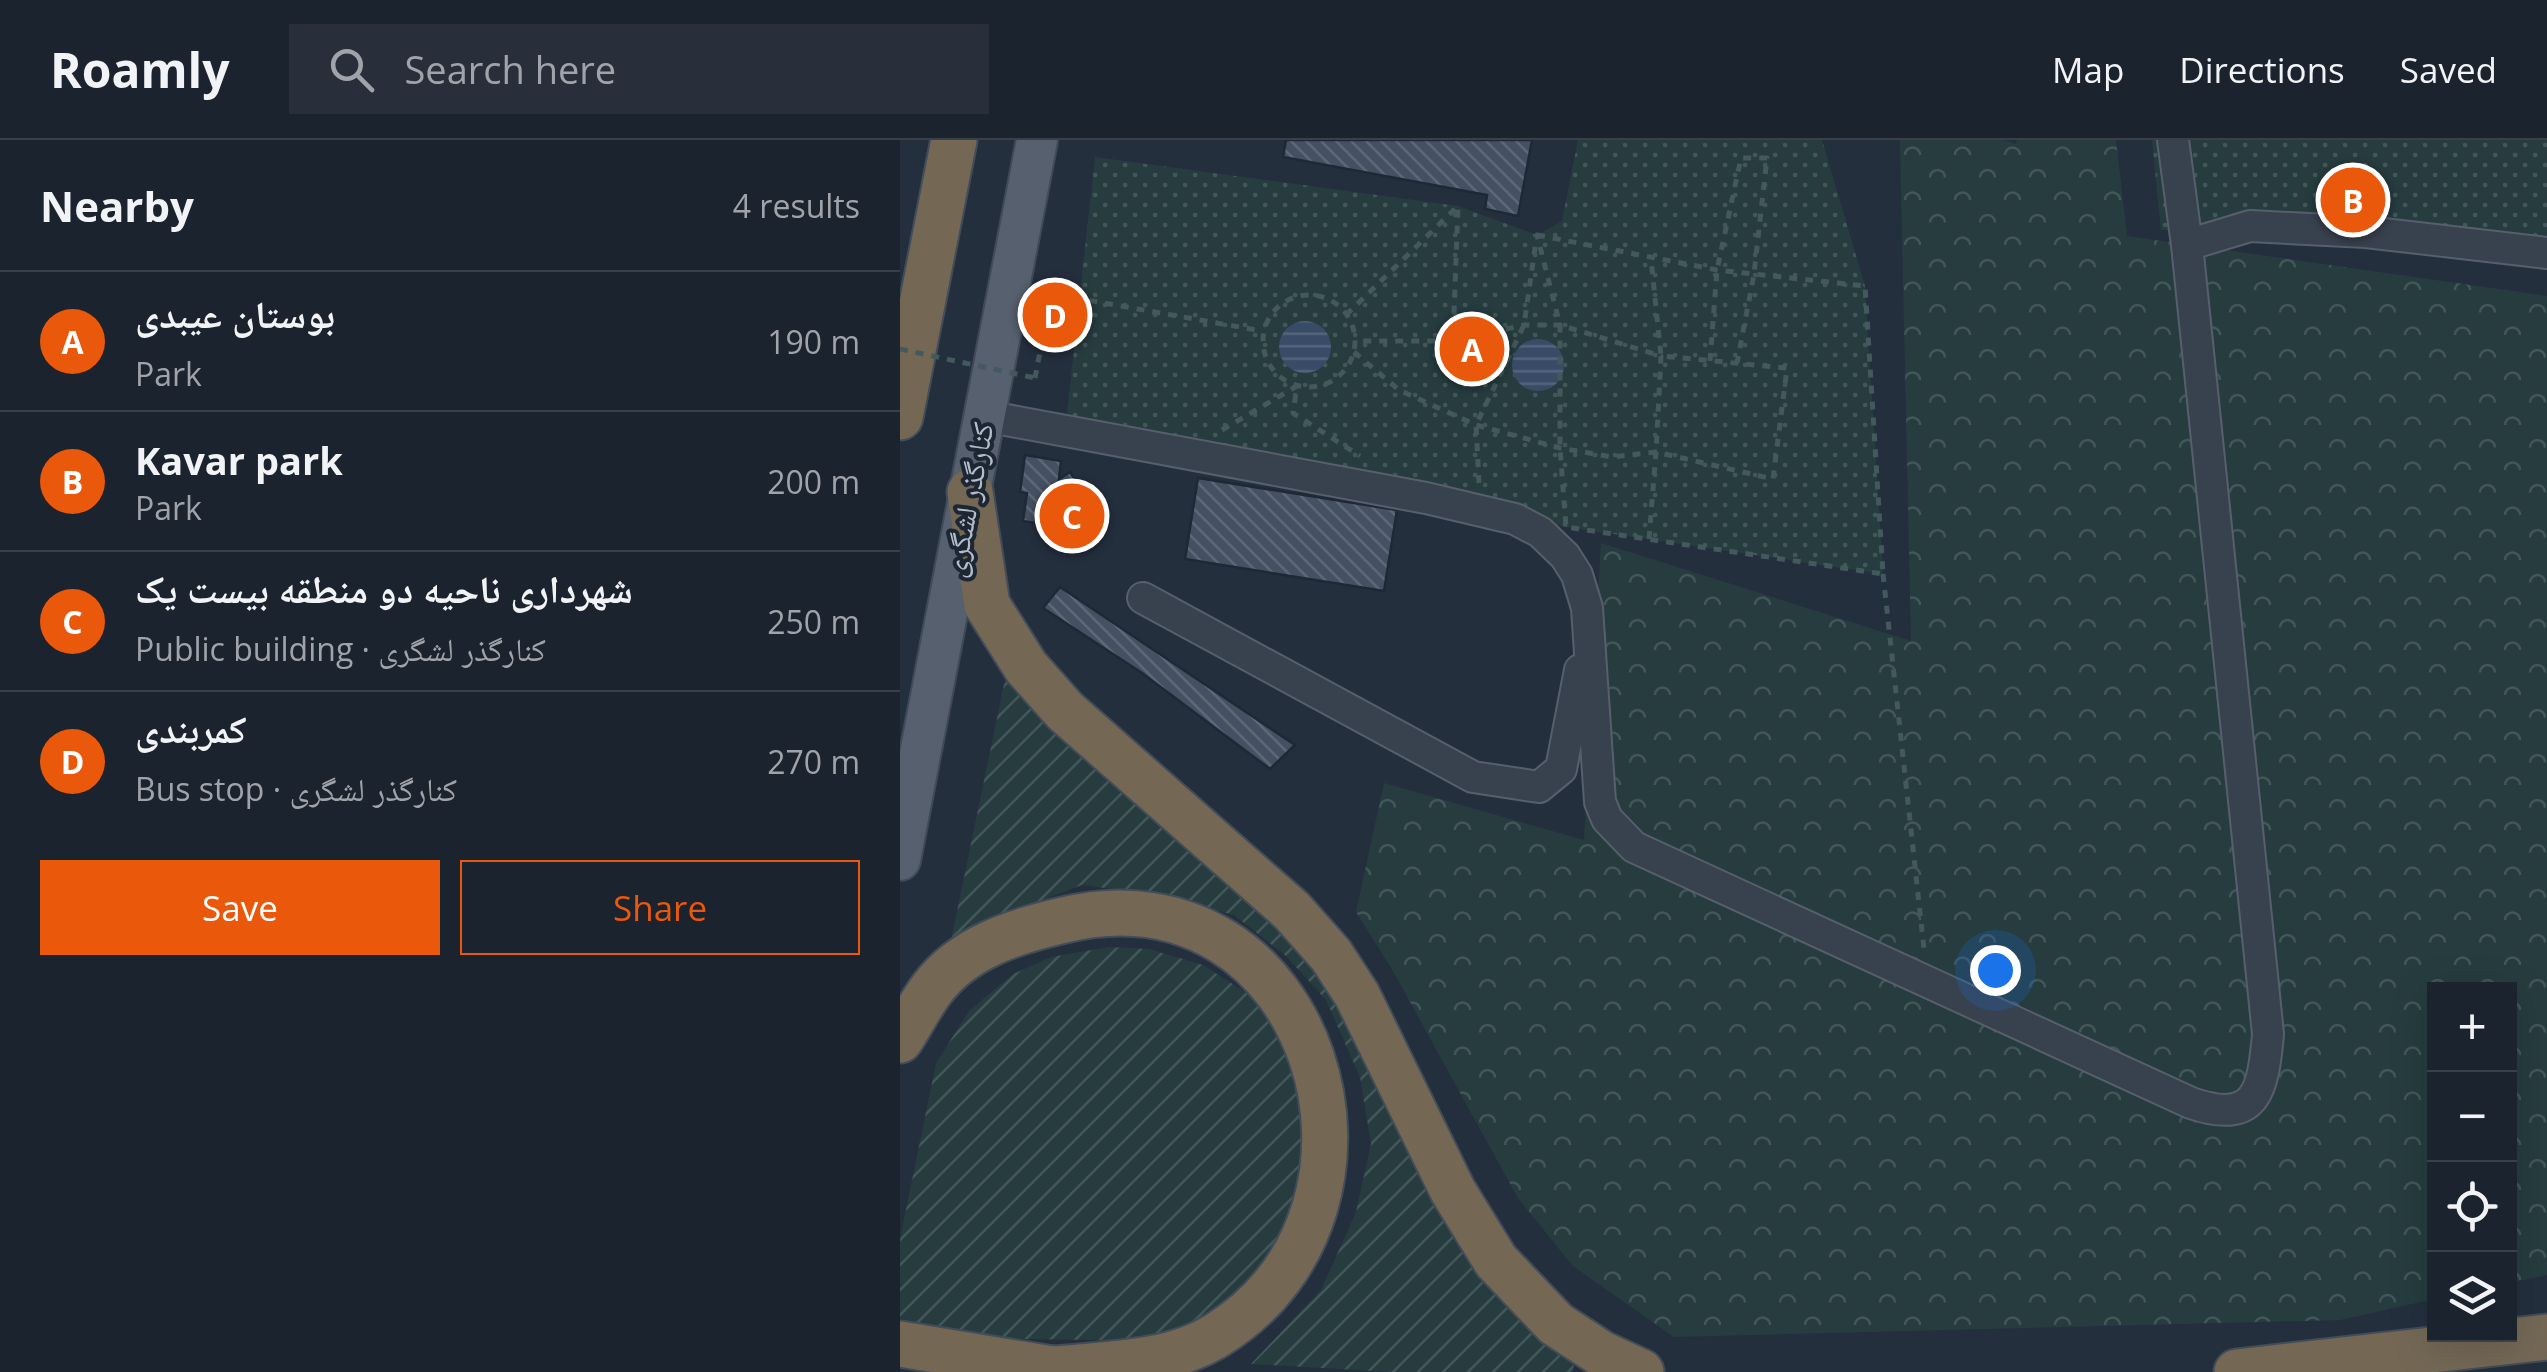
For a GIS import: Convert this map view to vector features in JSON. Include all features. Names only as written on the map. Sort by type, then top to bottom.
[{"type":"highway","points":[[900,418],[954,140]]},
{"type":"highway","points":[[970,492],[987,605],[1026,667],[1065,711],[1292,910],[1357,995],[1452,1191],[1496,1261],[1556,1324],[1602,1354],[1642,1372]]},
{"type":"highway","points":[[900,1040],[934,986],[972,953],[1016,931],[1078,916],[1132,912],[1173,918],[1213,935],[1250,962],[1272,985],[1298,1022],[1318,1070],[1326,1116],[1322,1179],[1309,1224],[1289,1262],[1241,1318],[1214,1337],[1168,1354],[1062,1371],[900,1344]]},
{"type":"highway","points":[[2237,1372],[2547,1337]]},
{"type":"main road","name":"کنارگذر لشگری","points":[[900,860],[1038,140]]},
{"type":"street","points":[[985,416],[1480,511],[1527,526],[1565,556],[1578,575],[1588,608],[1600,802],[1619,834],[1634,847],[2214,1111],[2234,1112],[2248,1105],[2264,1080],[2268,1034],[2172,140]]},
{"type":"street","points":[[2186,245],[2250,226],[2366,232],[2547,253]]},
{"type":"street","points":[[1143,598],[1473,777],[1539,787],[1561,769],[1588,627]]},
{"type":"path","points":[[1710,361],[1717,270],[1741,158],[1767,158],[1754,274],[1737,363]]},
{"type":"path","points":[[1346,315],[1458,206],[1453,341]]},
{"type":"path","points":[[1536,235],[1717,270],[1865,286],[1882,574],[1928,982]]},
{"type":"path","points":[[1480,511],[1476,425],[1524,325],[1536,235]]},
{"type":"path","points":[[1536,235],[1560,326],[1560,448],[1566,527],[1882,574]]},
{"type":"path","points":[[1649,539],[1660,356],[1651,259]]},
{"type":"path","points":[[1010,284],[1264,331]]},
{"type":"path","points":[[900,349],[1034,378],[1051,294]]},
{"type":"path","points":[[1307,295],[1322,297],[1346,315],[1355,340],[1354,352],[1339,376],[1326,384],[1312,388],[1297,386],[1274,371],[1266,359],[1264,331],[1280,306],[1307,295]]},
{"type":"path","points":[[1354,352],[1399,390],[1476,425],[1560,448],[1612,457],[1656,452],[1773,479],[1787,368],[1660,356],[1560,326],[1524,325],[1453,341],[1355,340]]},
{"type":"path","points":[[1181,454],[1297,386]]},
{"type":"path","points":[[1297,386],[1294,413],[1360,456]]},
{"type":"green space","points":[[1578,140],[1822,140],[1865,286],[1883,574],[1566,527],[1107,432],[1067,413],[1095,157],[1458,206],[1537,235],[1562,221]]},
{"type":"green space","points":[[1900,140],[2004,140],[2016,144],[2017,140],[2116,140],[2127,236],[2547,296],[2547,1275],[2517,1281],[2517,982],[2427,982],[2427,1301],[2340,1320],[1674,1337],[1573,1266],[1518,1198],[1393,971],[1356,912],[1384,783],[1584,840],[1601,543],[1911,641]]},
{"type":"green space","points":[[2152,140],[2547,140],[2547,264],[2254,231],[2161,230]]},
{"type":"green space","points":[[1008,665],[1307,946],[1575,1356],[1573,1372],[1390,1372],[1251,1364],[1321,1290],[1356,1212],[1371,1144],[1360,1077],[1326,1000],[1286,956],[1234,915],[1158,895],[1082,885],[994,918],[949,950]]},
{"type":"green space","points":[[1109,947],[1149,949],[1203,965],[1259,1001],[1300,1051],[1308,1190],[1265,1277],[1213,1324],[1144,1341],[968,1338],[900,1318],[900,1239],[936,1063],[969,1011],[1013,974],[1051,957]]},
{"type":"water","points":[[1305,321],[1323,329],[1331,347],[1323,365],[1305,373],[1287,365],[1279,347],[1287,329]]},
{"type":"water","points":[[1538,339],[1556,347],[1564,365],[1556,383],[1538,391],[1520,383],[1512,365],[1520,347]]},
{"type":"building","points":[[1286,140],[1532,140],[1518,216],[1485,209],[1487,195],[1283,157]]},
{"type":"building","points":[[1025,455],[1061,461],[1059,479],[1070,472],[1079,486],[1062,497],[1106,503],[1100,541],[1051,534],[1052,526],[1023,521],[1027,493],[1020,492]]},
{"type":"building","points":[[1198,478],[1397,510],[1384,591],[1185,559]]},
{"type":"building","points":[[1060,587],[1295,745],[1270,769],[1142,673],[1043,608]]},
{"type":"place","name":"Kavar park","points":[[2353,200]]},
{"type":"place","name":"کمربندی","points":[[1055,315]]},
{"type":"place","name":"بوستان عیبدی","points":[[1472,349]]},
{"type":"place","name":"شهرداری ناحیه دو منطقه بیست یک","points":[[1072,516]]}]
